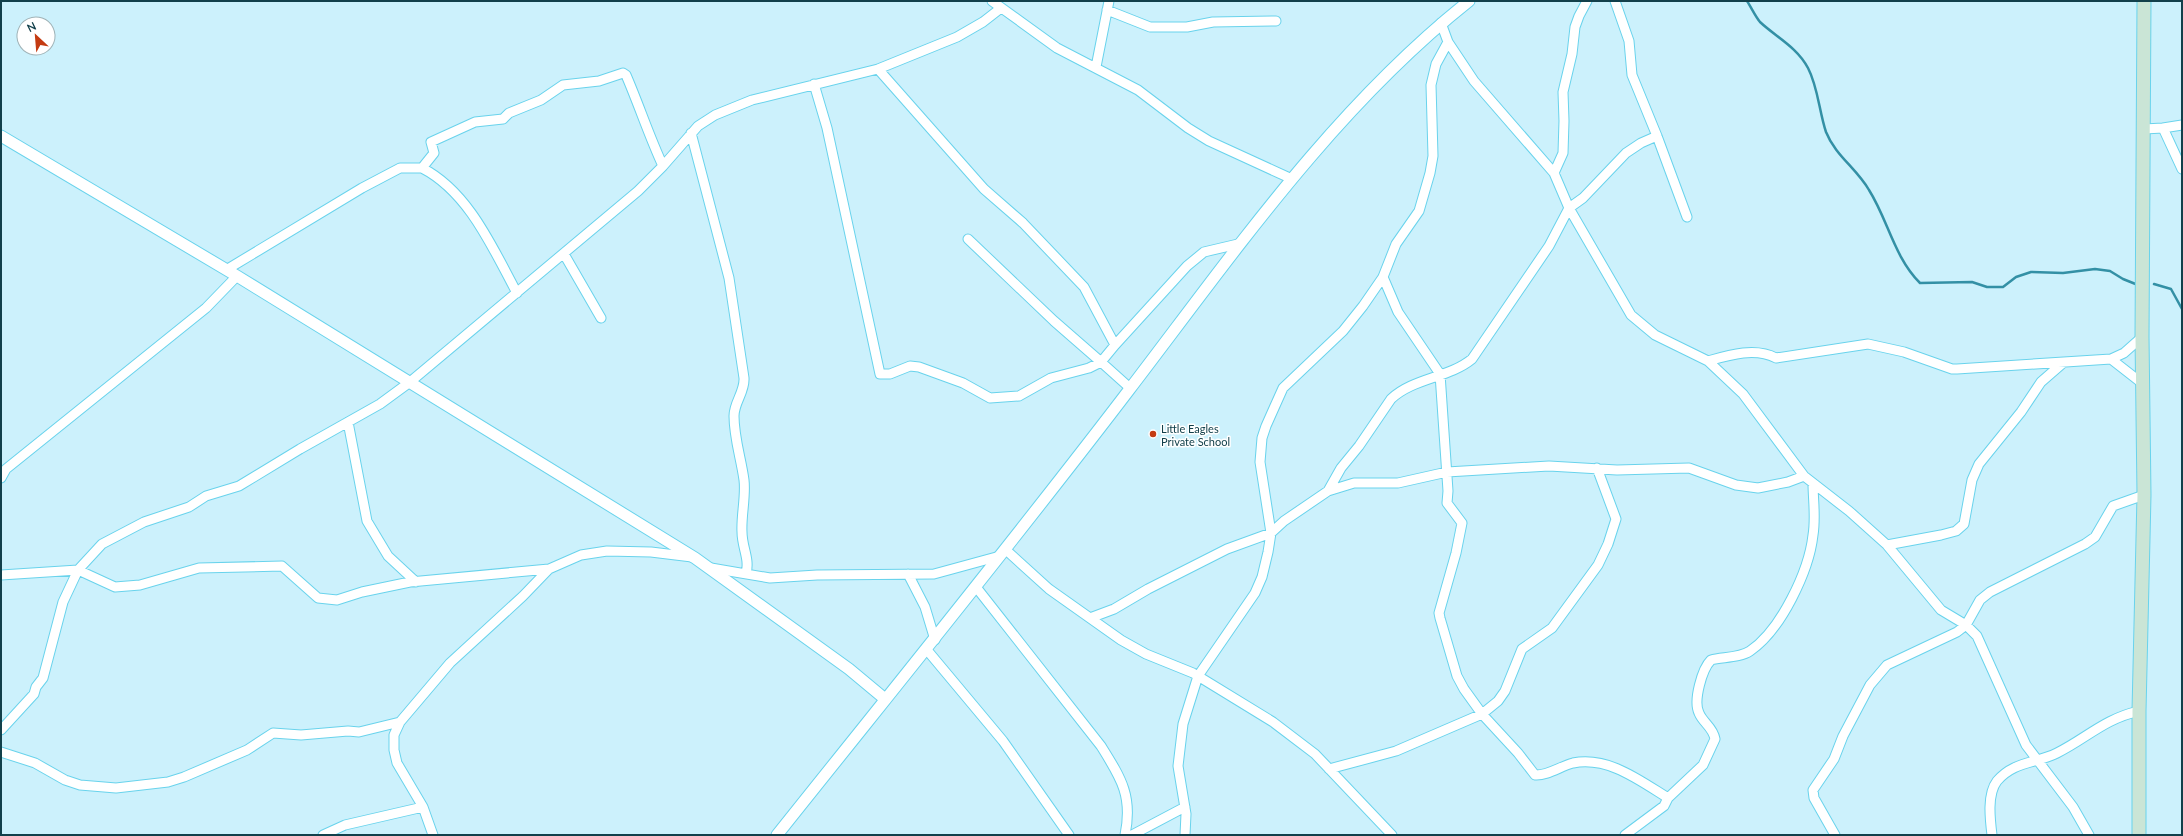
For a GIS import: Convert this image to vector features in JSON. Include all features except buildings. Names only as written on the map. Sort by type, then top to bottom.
[{"type":"main road","points":[[2139,835],[2139,711],[2144,495],[2142,337],[2144,1]]},
{"type":"street","points":[[992,1],[1056,48],[1096,67],[1138,90],[1188,128],[1209,141],[1292,179]]},
{"type":"street","points":[[777,835],[885,699],[927,650],[1003,553],[1130,388],[1238,244],[1292,179],[1373,88],[1441,23],[1469,1]]},
{"type":"street","points":[[1554,173],[1563,153],[1563,92],[1572,54],[1575,27],[1587,1]]},
{"type":"street","points":[[1615,1],[1629,41],[1632,75],[1657,136],[1687,217]]},
{"type":"street","points":[[1096,67],[1108,5],[1150,27],[1187,27],[1213,22],[1276,21]]},
{"type":"street","points":[[1,730],[34,694],[36,687],[43,678],[63,602],[78,570],[98,548],[111,539],[144,522],[189,507],[206,496],[235,488],[380,404],[410,382],[638,191],[663,166],[691,133],[707,119],[752,100],[878,69],[957,37],[983,22],[1001,8]]},
{"type":"street","points":[[1441,23],[1448,42],[1474,81],[1554,173],[1569,208],[1631,315],[1655,335],[1708,361],[1743,394],[1804,476],[1849,511],[1887,545],[1941,610],[1966,625],[1976,636],[2018,730],[2038,761],[2073,807],[2089,835]]},
{"type":"street","points":[[1185,835],[1185,807],[1179,781],[1179,755],[1183,724],[1198,676],[1255,593],[1262,577],[1271,533],[1260,457],[1262,438],[1278,397],[1286,384],[1343,330],[1363,306],[1383,277],[1393,250],[1419,211],[1430,174],[1433,156],[1431,85],[1436,64],[1448,42]]},
{"type":"street","points":[[878,69],[984,189],[1024,223],[1084,287],[1115,345]]},
{"type":"street","points":[[422,168],[434,152],[431,142],[444,135],[475,122],[502,119],[509,113],[541,100],[563,85],[599,81],[623,73],[626,75],[646,124],[650,140],[663,166]]},
{"type":"street","points":[[814,84],[827,128],[880,374],[890,374],[910,366],[919,367],[963,383],[990,398],[1019,396],[1051,378],[1089,368],[1101,362],[1187,266],[1204,252],[1238,244]]},
{"type":"street","points":[[2144,129],[2182,126]]},
{"type":"street","points":[[2164,128],[2182,170]]},
{"type":"street","points":[[691,133],[729,278],[744,378],[744,386],[734,415],[736,442],[744,482],[742,532],[749,563],[746,574]]},
{"type":"street","points":[[1,136],[237,276],[711,568],[849,669],[885,699]]},
{"type":"street","points":[[1328,491],[1341,468],[1359,446],[1391,399],[1398,393],[1440,374],[1458,368],[1472,359],[1549,246],[1569,208],[1583,198],[1626,154],[1641,143],[1657,136]]},
{"type":"street","points":[[226,270],[362,188],[400,168],[422,168],[435,175],[467,208],[483,232],[517,292]]},
{"type":"street","points":[[968,239],[1054,321],[1130,388]]},
{"type":"street","points":[[564,254],[602,318]]},
{"type":"street","points":[[1,478],[6,469],[79,412],[206,308],[237,276]]},
{"type":"street","points":[[1383,277],[1398,312],[1440,374],[1447,503],[1462,522],[1456,553],[1439,613],[1457,676],[1482,714],[1518,753],[1535,775],[1567,764],[1592,762],[1615,767],[1668,798]]},
{"type":"street","points":[[1708,361],[1734,353],[1763,354],[1776,358],[1861,344],[1876,345],[1904,352],[1952,369],[2111,359],[2124,353],[2142,337]]},
{"type":"street","points":[[2111,359],[2143,384]]},
{"type":"street","points":[[1887,545],[1956,531],[1964,524],[1972,480],[1979,464],[2021,412],[2041,382],[2064,362]]},
{"type":"street","points":[[348,422],[367,522],[388,556],[416,582]]},
{"type":"street","points":[[1090,618],[1114,609],[1148,588],[1228,549],[1271,533],[1284,521],[1328,491],[1354,483],[1398,483],[1446,472],[1549,466],[1617,470],[1690,468],[1736,485],[1758,488],[1788,482],[1804,476]]},
{"type":"street","points":[[1329,769],[1396,751],[1482,714],[1505,691],[1522,649],[1552,628],[1598,564],[1608,544],[1616,519],[1597,468]]},
{"type":"street","points":[[1625,835],[1664,806],[1668,798],[1703,765],[1715,739],[1709,725],[1698,712],[1696,700],[1704,669],[1711,660],[1744,654],[1764,639],[1776,625],[1805,567],[1813,536],[1815,508],[1813,483]]},
{"type":"street","points":[[1835,835],[1814,798],[1813,790],[1834,759],[1843,736],[1870,685],[1887,665],[1942,641],[1966,625],[1980,600],[1990,592],[2085,544],[2095,537],[2113,506],[2144,495]]},
{"type":"street","points":[[1,575],[78,570],[115,587],[140,585],[199,568],[282,566],[318,598],[331,600],[416,582],[549,569],[580,554],[607,551],[650,552],[695,558]]},
{"type":"street","points":[[711,568],[770,578],[817,575],[934,574],[1003,553]]},
{"type":"street","points":[[1003,553],[1049,589],[1121,640],[1146,654],[1198,676],[1273,722],[1315,754],[1392,835]]},
{"type":"street","points":[[433,835],[423,807],[397,763],[394,750],[394,735],[400,722],[450,663],[528,592],[549,569]]},
{"type":"street","points":[[908,574],[920,595],[935,640]]},
{"type":"street","points":[[976,587],[1101,746],[1118,774],[1127,795],[1129,807],[1125,835]]},
{"type":"street","points":[[927,650],[1007,747],[1069,835]]},
{"type":"street","points":[[1992,835],[1992,791],[1996,782],[2008,770],[2019,764],[2038,761],[2071,745],[2100,725],[2125,714],[2139,711]]},
{"type":"street","points":[[1,752],[35,763],[66,780],[80,785],[116,788],[168,782],[184,777],[247,750],[273,734],[301,735],[348,731],[359,732],[400,722]]},
{"type":"street","points":[[323,835],[345,825],[423,807]]},
{"type":"street","points":[[1132,835],[1185,807]]},
{"type":"waterway","points":[[1747,1],[1760,22],[1792,48],[1808,68],[1814,83],[1826,132],[1830,140],[1840,155],[1864,182],[1876,202],[1897,250],[1911,273],[1920,283],[1972,282],[1987,287],[2003,287],[2016,277],[2031,272],[2063,273],[2095,269],[2110,271],[2123,279],[2138,285]]},
{"type":"waterway","points":[[2154,284],[2171,289],[2182,309]]},
{"type":"place","name":"Little Eagles Private School","points":[[1153,434]]}]
